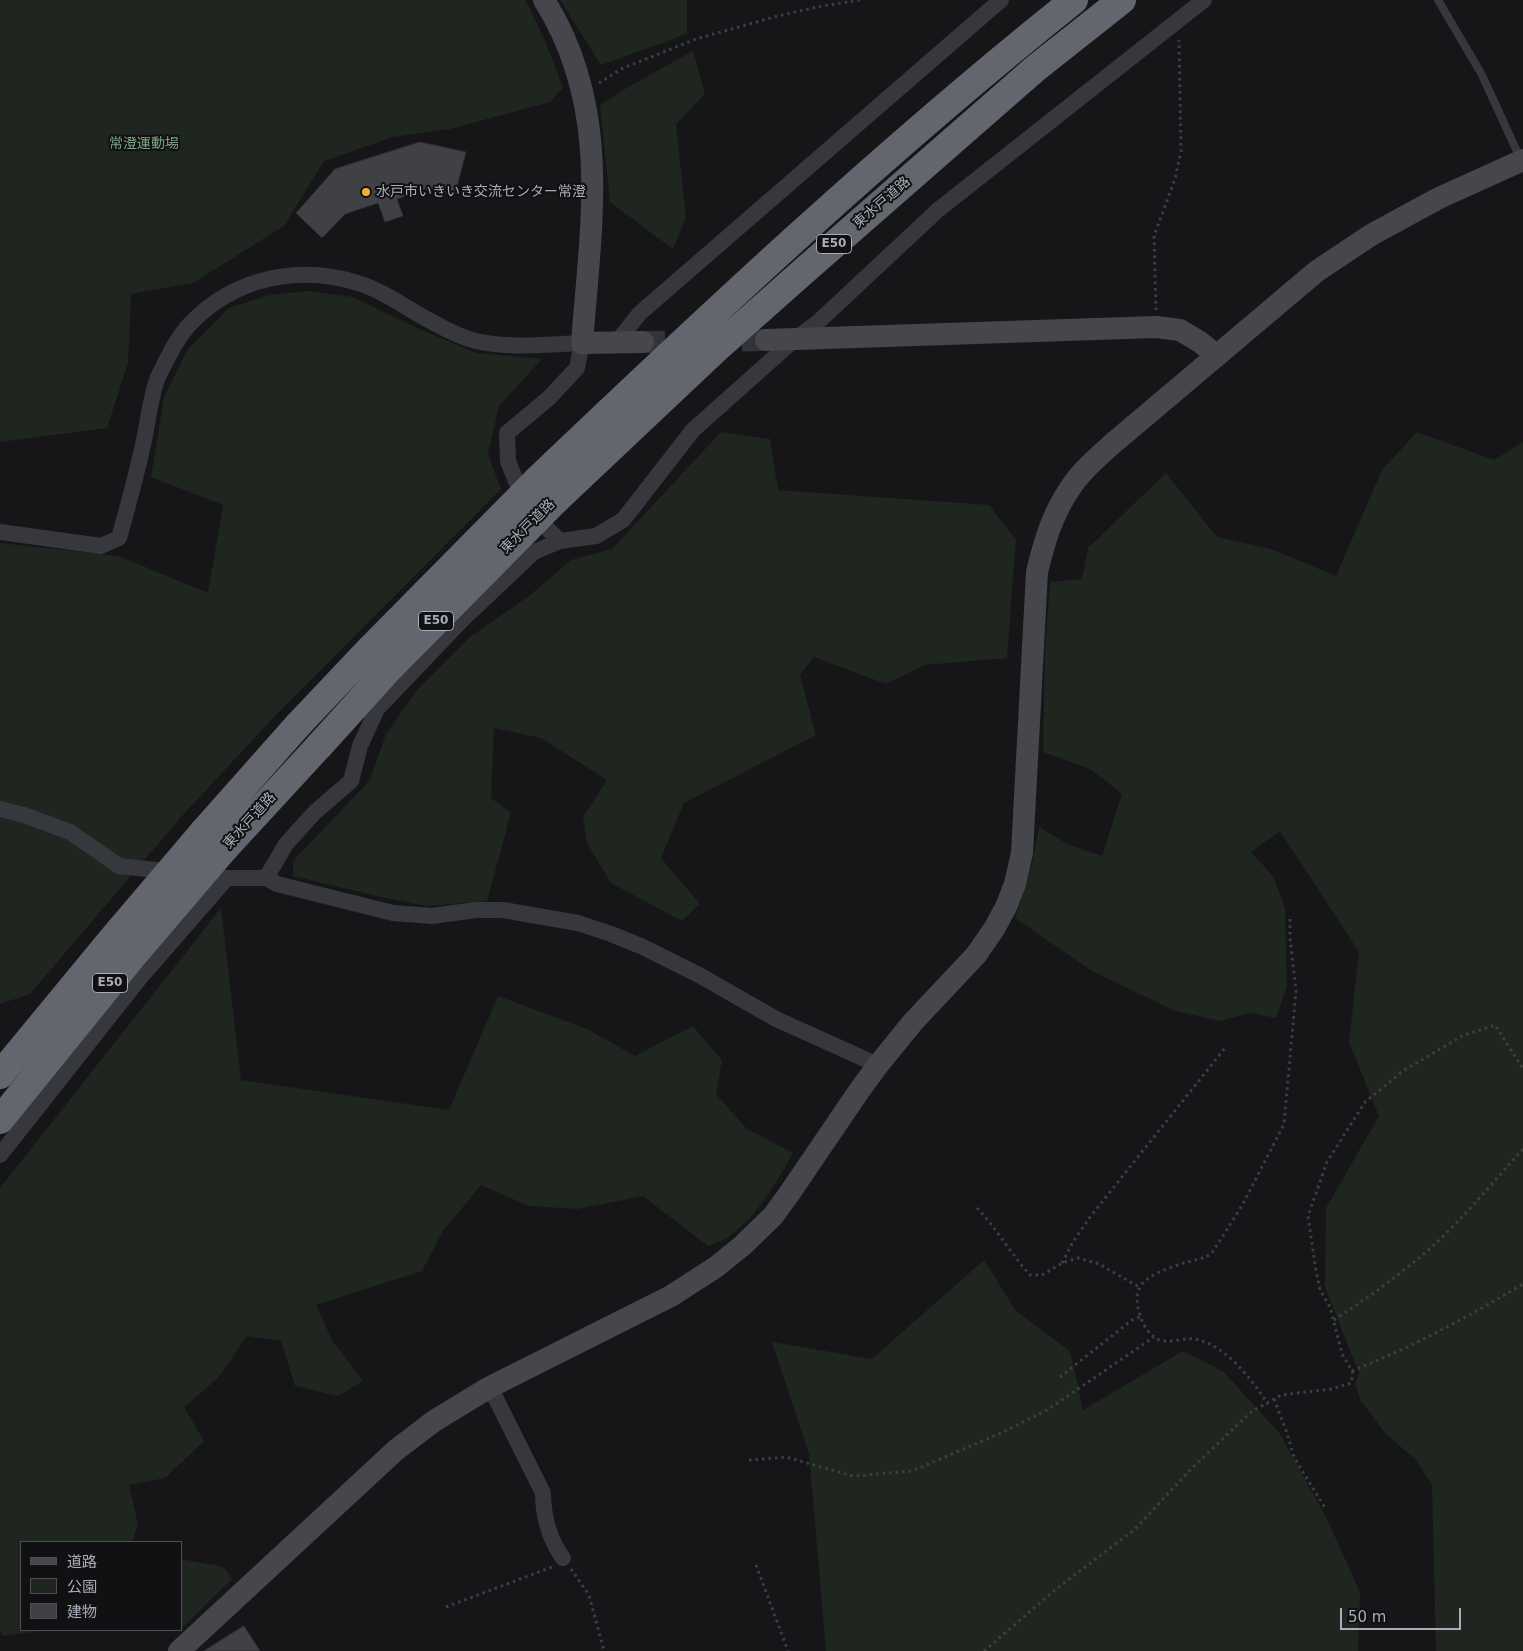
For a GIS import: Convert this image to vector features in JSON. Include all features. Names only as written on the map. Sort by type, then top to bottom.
[{"type":"highway","name":"東水戸道路","points":[[0,1075],[112,938],[298,725],[367,652],[536,481],[784,247],[1017,46],[1074,0]]},
{"type":"highway","name":"東水戸道路","points":[[0,1120],[132,957],[225,848],[393,665],[556,499],[775,296],[1036,68],[1122,0]]},
{"type":"street","points":[[544,0],[566,42],[584,93],[592,158],[592,201],[582,343],[577,368],[549,398],[507,433],[508,461],[527,510],[560,541]]},
{"type":"street","points":[[616,343],[640,313],[1001,0]]},
{"type":"street","points":[[266,878],[286,844],[315,812],[351,781],[360,746],[377,709],[462,620],[534,552],[560,541],[596,536],[623,520],[693,430],[795,339],[817,322],[938,210],[1204,0]]},
{"type":"street","points":[[179,1651],[396,1450],[434,1421],[490,1387],[671,1296],[716,1267],[742,1246],[773,1216],[858,1091],[913,1022],[976,955],[1006,907],[1015,884],[1022,853],[1037,572],[1045,539],[1069,489],[1086,468],[1111,445],[1317,271],[1371,235],[1439,198],[1522,161]]},
{"type":"street","points":[[0,532],[101,546],[118,538],[137,471],[157,380],[173,348],[190,323],[214,303],[242,286],[270,278],[297,274],[330,277],[358,283],[380,292],[438,325],[475,340],[510,345],[643,342]]},
{"type":"street","points":[[766,340],[1156,327],[1180,330],[1200,342],[1216,355]]},
{"type":"street","points":[[0,809],[24,815],[70,832],[119,866],[227,878],[266,878],[276,884],[393,913],[432,916],[476,910],[503,910],[578,923],[643,947],[699,975],[776,1019],[878,1065]]},
{"type":"street","points":[[0,1155],[139,979],[227,878]]},
{"type":"street","points":[[490,1387],[543,1493],[543,1510],[557,1550],[563,1558]]},
{"type":"lane","points":[[1438,0],[1482,75],[1522,161]]},
{"type":"path","points":[[584,93],[621,69],[696,40],[802,10],[860,0]]},
{"type":"path","points":[[1156,327],[1154,236],[1175,179],[1181,151],[1179,20]]},
{"type":"path","points":[[1267,1403],[1242,1369],[1211,1345],[1195,1339],[1184,1338],[1162,1341],[1154,1337],[1140,1317],[1137,1298],[1139,1287],[1159,1272],[1206,1257],[1212,1253],[1243,1204],[1284,1124],[1296,991],[1290,938],[1290,919]]},
{"type":"path","points":[[984,1651],[1054,1590],[1135,1529],[1199,1462],[1252,1411],[1282,1394],[1332,1389],[1351,1383],[1352,1371],[1342,1354],[1330,1307],[1320,1290],[1308,1216],[1327,1162],[1365,1102],[1403,1071],[1462,1036],[1495,1025],[1523,1068]]},
{"type":"path","points":[[1062,1262],[1090,1217],[1225,1048]]},
{"type":"path","points":[[1334,1320],[1366,1299],[1434,1245],[1523,1149]]},
{"type":"path","points":[[977,1208],[1030,1275],[1042,1275],[1062,1262],[1078,1258],[1099,1264],[1139,1287]]},
{"type":"path","points":[[1352,1371],[1389,1356],[1452,1324],[1523,1284]]},
{"type":"path","points":[[1060,1378],[1132,1320],[1140,1317]]},
{"type":"path","points":[[749,1460],[786,1457],[853,1476],[912,1471],[1001,1433],[1047,1410],[1154,1337]]},
{"type":"path","points":[[1274,1399],[1288,1433],[1294,1457],[1325,1508]]},
{"type":"path","points":[[446,1607],[548,1570],[563,1558],[589,1595],[604,1651]]},
{"type":"path","points":[[756,1565],[788,1651]]},
{"type":"green space","name":"常澄運動場","points":[[0,0],[525,0],[546,43],[563,88],[550,102],[450,129],[393,137],[324,161],[284,226],[193,283],[131,294],[128,363],[107,428],[0,442]]},
{"type":"green space","points":[[560,0],[687,0],[687,34],[601,65]]},
{"type":"green space","points":[[693,51],[705,94],[676,124],[686,218],[673,249],[610,202],[600,105],[628,87]]},
{"type":"green space","points":[[308,291],[353,297],[417,328],[476,353],[542,359],[499,406],[488,454],[501,489],[276,715],[181,817],[30,994],[0,1004],[0,543],[119,556],[208,593],[223,505],[151,477],[164,397],[188,349],[229,308],[269,295]]},
{"type":"green space","points":[[721,432],[770,439],[778,490],[989,505],[1016,540],[1007,658],[925,665],[886,684],[814,657],[800,675],[816,735],[684,803],[661,858],[700,904],[682,921],[611,883],[587,843],[583,817],[607,780],[541,738],[494,728],[491,798],[511,813],[487,901],[427,906],[293,876],[293,861],[370,780],[386,734],[417,690],[470,637],[529,596],[571,560],[612,549]]},
{"type":"green space","points":[[1417,432],[1494,460],[1523,442],[1523,1651],[1436,1651],[1432,1485],[1415,1459],[1385,1433],[1361,1401],[1355,1384],[1359,1373],[1325,1287],[1326,1208],[1379,1116],[1349,1042],[1359,952],[1280,831],[1251,852],[1273,876],[1285,908],[1287,986],[1276,1018],[1249,1013],[1220,1021],[1175,1011],[1092,971],[1015,918],[1031,869],[1039,827],[1069,845],[1102,856],[1122,794],[1090,769],[1043,752],[1045,651],[1050,582],[1082,579],[1088,548],[1166,473],[1217,537],[1271,549],[1336,576],[1382,470]]},
{"type":"green space","points":[[221,908],[241,1080],[449,1110],[498,996],[587,1029],[635,1056],[693,1026],[722,1060],[716,1094],[747,1129],[793,1153],[773,1187],[740,1228],[728,1238],[708,1246],[643,1196],[577,1209],[529,1206],[481,1185],[443,1231],[422,1271],[316,1305],[332,1340],[363,1381],[338,1396],[295,1386],[281,1341],[247,1336],[218,1378],[184,1407],[204,1441],[165,1478],[129,1485],[138,1524],[132,1541],[20,1541],[20,1631],[40,1631],[2,1636],[0,1630],[0,1188]]},
{"type":"green space","points":[[984,1260],[1016,1311],[1070,1351],[1083,1410],[1183,1351],[1224,1372],[1280,1434],[1327,1519],[1360,1592],[1358,1651],[826,1651],[809,1454],[772,1342],[872,1359]]},
{"type":"green space","points":[[182,1559],[224,1567],[232,1579],[182,1628]]},
{"type":"building","name":"水戸市いきいき交流センター常澄","points":[[420,142],[466,152],[455,194],[425,189],[397,199],[403,216],[385,222],[378,203],[345,214],[322,238],[296,213],[335,169]]},
{"type":"building","points":[[244,1626],[260,1651],[204,1651]]},
{"type":"tunnel","points":[[643,342],[766,340]]},
{"type":"place","name":"水戸市いきいき交流センター常澄","points":[[366,192]]}]
